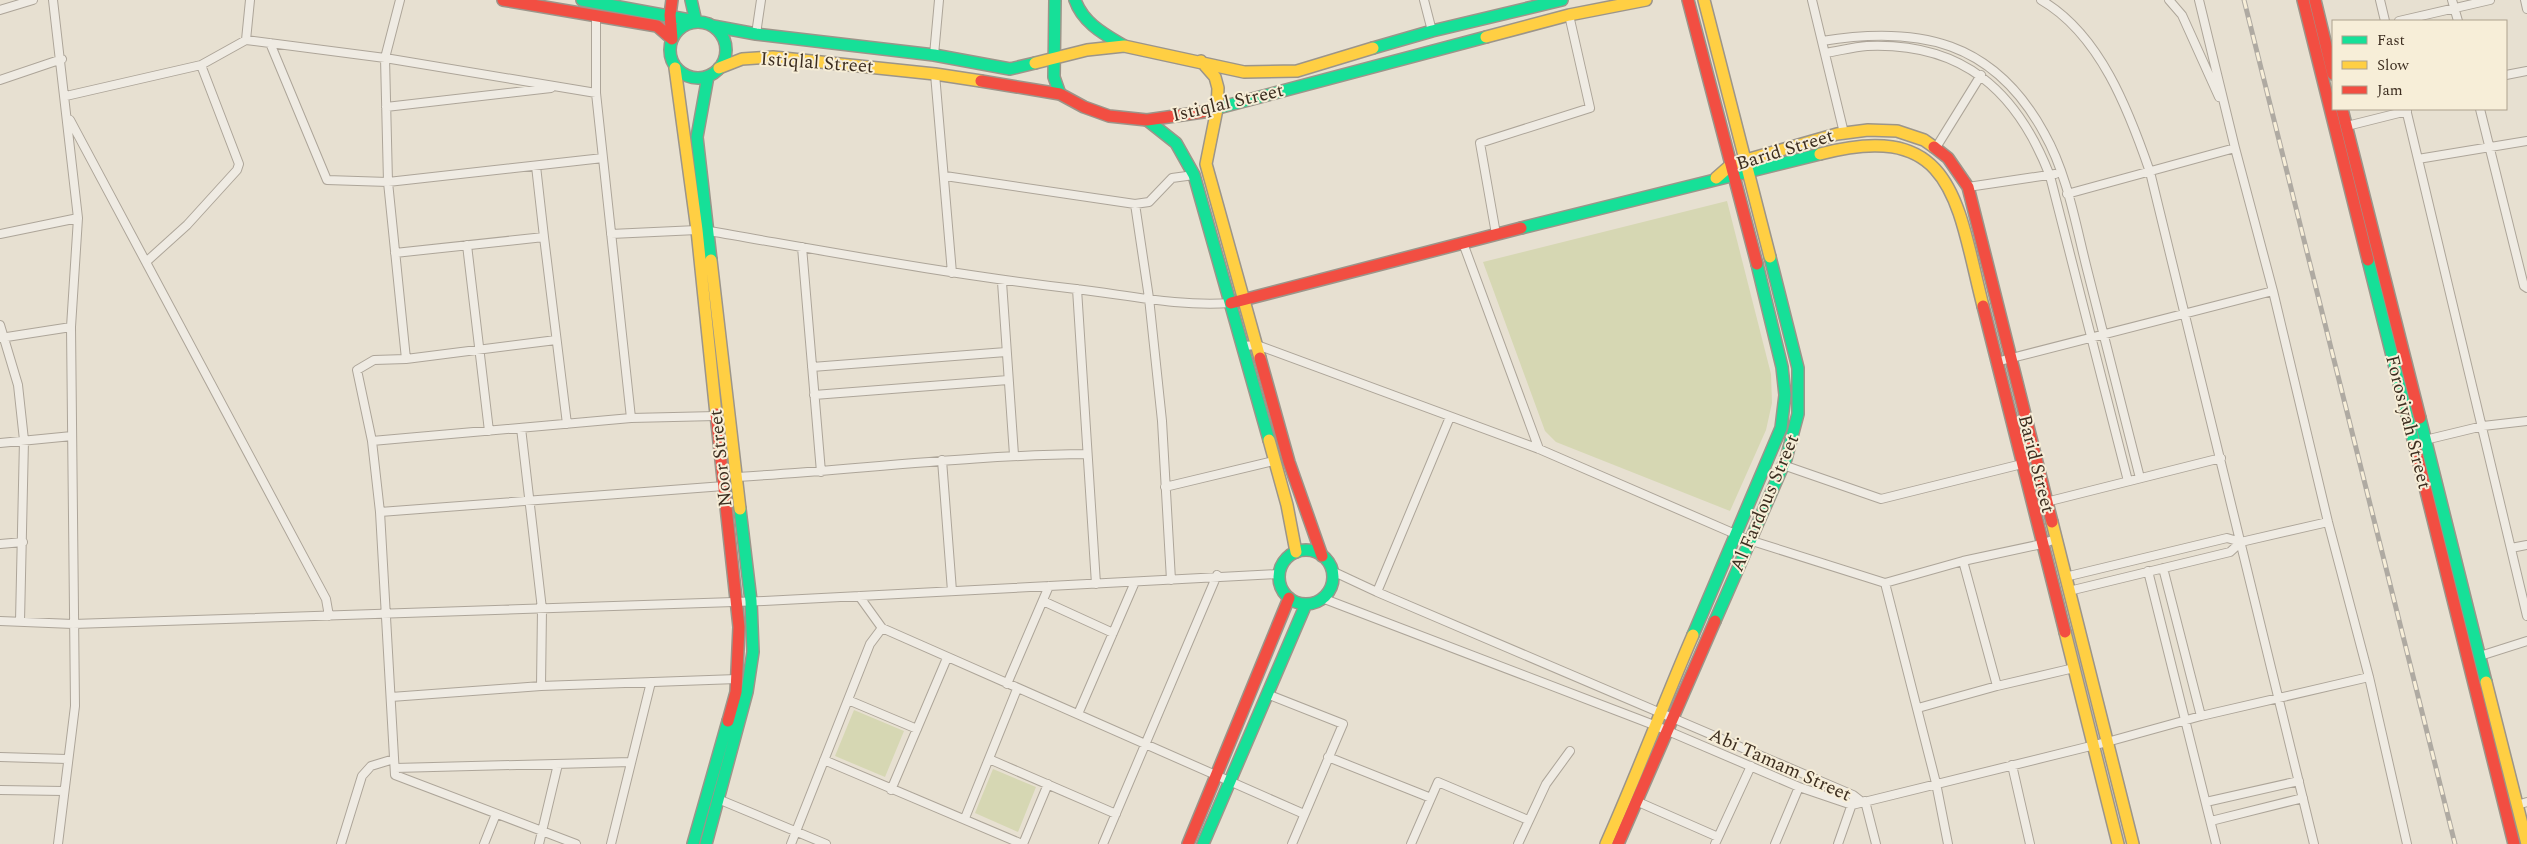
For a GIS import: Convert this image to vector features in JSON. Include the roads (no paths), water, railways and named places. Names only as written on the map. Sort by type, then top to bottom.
[{"type":"main road","points":[[503,0],[657,26],[672,39]]},
{"type":"main road","points":[[589,1],[670,15],[713,26],[720,33],[726,50],[719,68],[708,76],[690,77],[676,68],[670,54],[672,39],[670,15],[672,0]]},
{"type":"main road","points":[[691,0],[696,22]]},
{"type":"main road","points":[[1055,0],[1054,77],[1060,94]]},
{"type":"main road","points":[[1075,0],[1076,6],[1096,29],[1124,46]]},
{"type":"main road","name":"Istiqlal Street","points":[[713,26],[756,34],[934,56],[1010,69],[1087,50],[1124,46],[1201,61],[1244,72],[1297,71],[1432,32],[1562,0]]},
{"type":"main road","name":"Istiqlal Street","points":[[719,68],[742,59],[773,57],[935,74],[1060,94],[1084,107],[1109,116],[1147,120],[1197,114],[1569,15],[1646,0]]},
{"type":"main road","name":"Al Fardous Street","points":[[1606,844],[1637,774],[1654,724],[1734,533],[1781,428],[1785,395],[1782,367],[1736,177],[1688,0]]},
{"type":"main road","name":"Al Fardous Street","points":[[1618,844],[1783,465],[1798,421],[1801,396],[1798,368],[1704,0]]},
{"type":"main road","name":"Forosiyah Street","points":[[2303,0],[2514,844]]},
{"type":"main road","points":[[2315,0],[2332,70]]},
{"type":"main road","points":[[672,39],[682,27],[696,22]]},
{"type":"main road","points":[[1201,61],[1217,80],[1220,93],[1206,152],[1206,164],[1289,462],[1322,556],[1332,571],[1332,582],[1322,598],[1306,604],[1289,598],[1279,582],[1282,564],[1296,552],[1306,550],[1322,556]]},
{"type":"main road","name":"Noor Street","points":[[676,68],[697,230],[739,627],[736,692],[693,844]]},
{"type":"main road","name":"Noor Street","points":[[706,844],[747,692],[753,652],[751,601],[697,137],[708,76]]},
{"type":"main road","name":"Forosiyah Street","points":[[2342,110],[2480,656],[2522,804],[2527,844]]},
{"type":"main road","points":[[1147,120],[1164,130],[1181,145],[1194,175],[1288,505],[1296,552]]},
{"type":"main road","name":"Barid Street","points":[[1716,178],[1732,164],[1745,160],[1844,133],[1864,129],[1888,128],[1916,135],[1937,146],[1960,171],[1968,187],[2133,844]]},
{"type":"main road","name":"Barid Street","points":[[1716,178],[1736,177],[1846,148],[1869,144],[1894,146],[1910,151],[1937,169],[1947,182],[1957,203],[2118,844]]},
{"type":"main road","points":[[1231,303],[1716,178]]},
{"type":"main road","points":[[1957,203],[1970,200]]},
{"type":"main road","points":[[1188,844],[1289,598]]},
{"type":"main road","points":[[1203,844],[1306,604]]},
{"type":"street","points":[[0,10],[34,0]]},
{"type":"street","points":[[53,0],[62,60],[78,218],[71,327],[74,706],[58,844]]},
{"type":"street","points":[[246,40],[250,0]]},
{"type":"street","points":[[400,0],[385,58],[388,182],[406,359]]},
{"type":"street","points":[[756,34],[761,0]]},
{"type":"street","points":[[934,56],[939,0]]},
{"type":"street","points":[[1424,0],[1432,32]]},
{"type":"street","points":[[1812,0],[1844,133]]},
{"type":"street","points":[[2043,0],[2069,22],[2102,64],[2128,112],[2150,172],[2314,844]]},
{"type":"street","points":[[2169,0],[2182,15],[2227,115]]},
{"type":"street","points":[[2199,0],[2235,148],[2273,291],[2328,522],[2369,677],[2408,844]]},
{"type":"street","points":[[2380,0],[2385,20]]},
{"type":"street","points":[[2452,0],[2458,20]]},
{"type":"street","points":[[2403,20],[2490,0]]},
{"type":"street","points":[[2525,0],[2527,9]]},
{"type":"street","points":[[1496,234],[1480,143],[1590,108],[1569,15]]},
{"type":"street","points":[[596,16],[596,93],[631,418]]},
{"type":"street","points":[[1822,40],[1882,34],[1934,41],[1967,52],[1996,70],[2023,102],[2045,134],[2068,194],[2140,478]]},
{"type":"street","points":[[66,96],[201,65],[246,40],[385,58],[596,93]]},
{"type":"street","points":[[270,43],[327,180],[388,182],[603,158]]},
{"type":"street","points":[[1826,53],[1866,46],[1900,48],[1950,59],[1981,75],[2009,103],[2030,131],[2050,176],[2093,338],[2128,481]]},
{"type":"street","points":[[0,80],[62,60]]},
{"type":"street","points":[[146,262],[186,225],[237,170],[239,164],[201,65]]},
{"type":"street","points":[[2507,75],[2527,71]]},
{"type":"street","points":[[935,74],[952,273]]},
{"type":"street","points":[[1937,146],[1981,75]]},
{"type":"street","points":[[386,107],[560,87]]},
{"type":"street","points":[[2347,126],[2406,110],[2527,616]]},
{"type":"street","points":[[2480,110],[2524,286],[2527,288]]},
{"type":"street","points":[[68,116],[326,599],[328,616]]},
{"type":"street","points":[[2418,160],[2527,141]]},
{"type":"street","points":[[2068,194],[2235,148]]},
{"type":"street","points":[[536,166],[567,424]]},
{"type":"street","points":[[1968,187],[2060,173]]},
{"type":"street","points":[[945,176],[1135,204],[1148,202],[1172,178],[1194,175]]},
{"type":"street","points":[[1135,204],[1149,298],[1162,421],[1171,580]]},
{"type":"street","points":[[0,234],[78,218]]},
{"type":"street","points":[[611,234],[697,230]]},
{"type":"street","points":[[709,231],[1002,282],[1213,304],[1231,303]]},
{"type":"street","points":[[395,253],[544,237]]},
{"type":"street","points":[[1463,243],[1539,449]]},
{"type":"street","points":[[467,245],[481,350],[489,432]]},
{"type":"street","points":[[802,247],[821,472]]},
{"type":"street","points":[[1002,282],[1014,455]]},
{"type":"street","points":[[1077,289],[1096,584]]},
{"type":"street","points":[[1996,362],[2273,291]]},
{"type":"street","points":[[0,325],[2,338],[18,385],[24,440],[20,621]]},
{"type":"street","points":[[2,338],[71,327]]},
{"type":"street","points":[[556,340],[406,359],[374,360],[357,370],[372,441],[380,512],[395,775],[576,844]]},
{"type":"street","points":[[1243,346],[1257,346],[1539,449],[1750,540],[1885,584],[1963,561],[2042,544],[2055,539]]},
{"type":"street","points":[[812,367],[1006,352]]},
{"type":"street","points":[[814,395],[1008,380]]},
{"type":"street","points":[[372,441],[631,418],[716,416]]},
{"type":"street","points":[[1377,592],[1450,418]]},
{"type":"street","points":[[2425,440],[2483,426],[2527,421]]},
{"type":"street","points":[[521,428],[542,609],[541,686]]},
{"type":"street","points":[[0,443],[72,436]]},
{"type":"street","points":[[737,477],[821,472],[1014,455],[1087,454]]},
{"type":"street","points":[[2046,502],[2221,458]]},
{"type":"street","points":[[942,460],[952,591]]},
{"type":"street","points":[[1165,486],[1274,461]]},
{"type":"street","points":[[1783,465],[1881,499],[2022,464]]},
{"type":"street","points":[[380,512],[724,486]]},
{"type":"street","points":[[2065,577],[2227,538],[2241,542],[2328,522]]},
{"type":"street","points":[[0,544],[23,542]]},
{"type":"street","points":[[2068,591],[2230,552],[2241,542]]},
{"type":"street","points":[[2511,548],[2527,545]]},
{"type":"street","points":[[1963,561],[1997,686]]},
{"type":"street","points":[[2163,568],[2201,716]]},
{"type":"street","name":"Abi Tamam Street","points":[[1332,571],[1377,592],[1854,795],[1863,801]]},
{"type":"street","points":[[2148,572],[2216,844]]},
{"type":"street","points":[[0,621],[73,624],[542,609],[859,596],[1171,580],[1217,575],[1279,574]]},
{"type":"street","points":[[1104,844],[1217,575]]},
{"type":"street","points":[[1078,714],[1135,582]]},
{"type":"street","points":[[1885,584],[1918,708],[1948,844]]},
{"type":"street","points":[[1007,684],[1049,586]]},
{"type":"street","points":[[859,596],[882,628],[1017,690],[1078,714],[1304,814]]},
{"type":"street","name":"Abi Tamam Street","points":[[1322,598],[1654,724],[1799,787],[1852,805],[1863,801]]},
{"type":"street","points":[[1043,600],[1113,633]]},
{"type":"street","points":[[792,844],[870,644],[882,628]]},
{"type":"street","points":[[2480,656],[2527,641]]},
{"type":"street","points":[[891,790],[947,658]]},
{"type":"street","points":[[1918,708],[1997,686],[2074,668]]},
{"type":"street","points":[[1876,844],[1863,801],[2107,742],[2201,716],[2369,677]]},
{"type":"street","points":[[391,696],[541,686],[737,679]]},
{"type":"street","points":[[611,844],[651,682]]},
{"type":"street","points":[[965,818],[1017,690]]},
{"type":"street","points":[[1267,694],[1343,724],[1292,844]]},
{"type":"street","points":[[848,700],[917,728]]},
{"type":"street","points":[[1518,844],[1546,784],[1570,751]]},
{"type":"street","points":[[0,757],[67,759]]},
{"type":"street","points":[[1328,757],[1431,798]]},
{"type":"street","points":[[989,759],[1116,814]]},
{"type":"street","points":[[824,760],[891,790],[965,818],[1023,844],[1048,784]]},
{"type":"street","points":[[341,844],[362,776],[371,766],[395,763],[558,764],[631,762]]},
{"type":"street","points":[[539,844],[558,764]]},
{"type":"street","points":[[2012,765],[2030,844]]},
{"type":"street","points":[[1636,801],[1717,841],[1751,766]]},
{"type":"street","points":[[2206,802],[2299,781]]},
{"type":"street","points":[[1411,844],[1438,782],[1528,820]]},
{"type":"street","points":[[1775,844],[1799,787]]},
{"type":"street","points":[[0,790],[63,791]]},
{"type":"street","points":[[1838,844],[1854,795]]},
{"type":"street","points":[[2211,821],[2303,798]]},
{"type":"street","points":[[718,799],[826,844]]},
{"type":"street","points":[[484,844],[496,814]]},
{"type":"railway","points":[[2244,0],[2455,844]]}]
